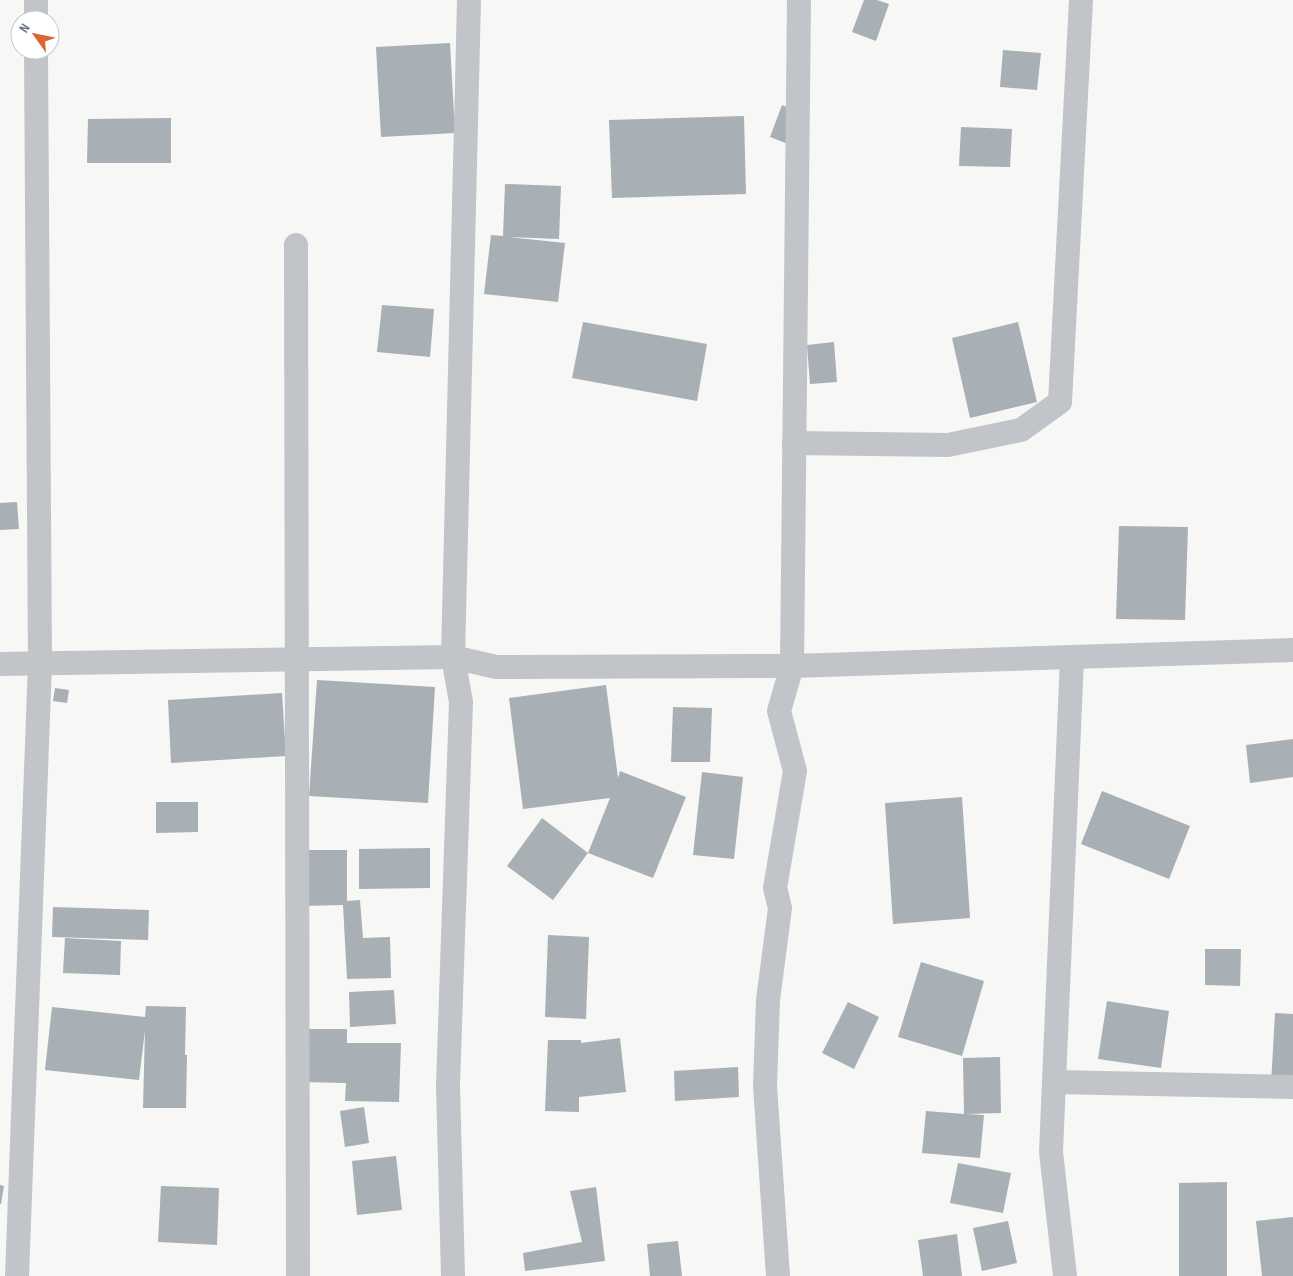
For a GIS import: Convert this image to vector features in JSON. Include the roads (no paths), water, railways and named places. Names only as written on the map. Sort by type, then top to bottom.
[{"type":"street","points":[[453,1276],[448,1085],[461,702],[453,658],[469,0]]},
{"type":"street","points":[[778,1276],[764,1086],[768,1000],[780,908],[775,888],[795,771],[779,711],[792,666],[799,0]]},
{"type":"street","points":[[794,443],[948,445],[1021,430],[1060,402],[1081,0]]},
{"type":"street","points":[[16,1276],[40,664],[36,60]]},
{"type":"street","points":[[296,245],[298,1276]]},
{"type":"street","points":[[0,664],[453,658],[496,667],[792,666],[1293,650]]},
{"type":"street","points":[[1065,1276],[1051,1152],[1072,658]]},
{"type":"street","points":[[1055,1082],[1293,1087]]}]
